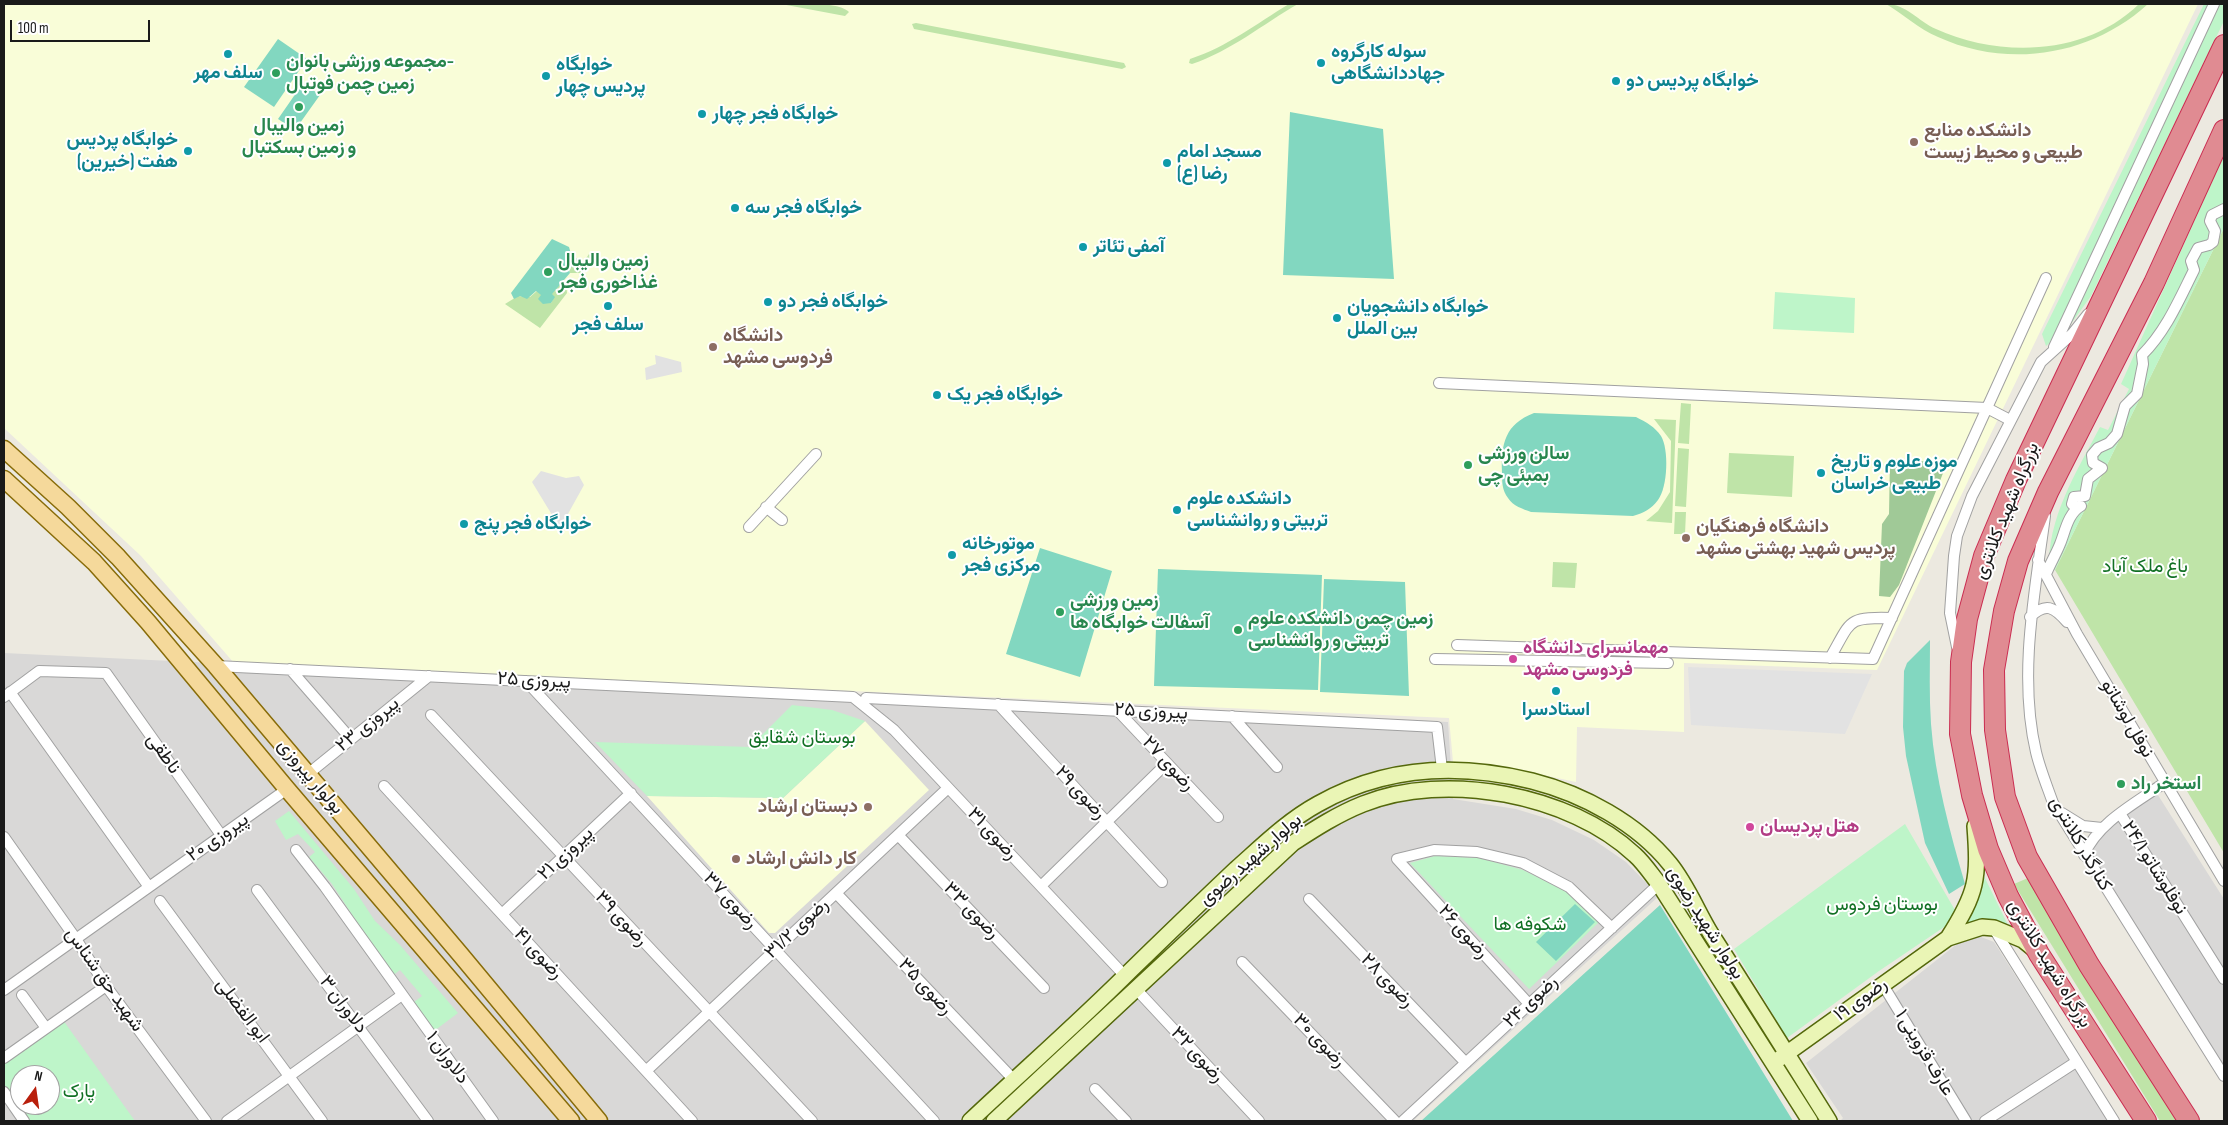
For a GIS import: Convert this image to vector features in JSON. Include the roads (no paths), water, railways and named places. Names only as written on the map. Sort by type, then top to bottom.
[{"type":"highway","name":"بزرگراه شهید کلانتری","points":[[2146,1121],[2039,954],[2008,896],[1988,849],[1972,795],[1960,734],[1961,662],[1967,619],[1984,556],[2016,480],[2224,44]]},
{"type":"highway","name":"بزرگراه شهید کلانتری","points":[[2189,1121],[2089,966],[2027,856],[2005,797],[1995,730],[1994,670],[2004,611],[2018,561],[2048,492],[2154,283],[2224,130]]},
{"type":"highway","points":[[2132,1099],[2141,1121]]},
{"type":"main road","name":"بولوار پیروزی","points":[[4,449],[68,507],[118,557],[216,666],[599,1121]]},
{"type":"main road","name":"بولوار پیروزی","points":[[4,479],[94,562],[173,651],[287,788],[571,1121]]},
{"type":"main road","points":[[287,788],[308,774]]},
{"type":"street","points":[[2053,350],[2214,4]]},
{"type":"street","points":[[2046,574],[2060,544],[2063,530],[2078,507],[2072,504],[2074,497],[2085,496],[2088,479],[2102,468],[2093,463],[2092,455],[2098,448],[2114,439],[2119,429],[2125,406],[2137,394],[2143,364],[2142,355],[2157,340],[2165,326],[2194,270],[2191,261],[2198,248],[2213,242],[2215,231],[2210,221],[2212,215],[2224,209]]},
{"type":"street","points":[[1457,645],[1873,659],[2046,278]]},
{"type":"street","points":[[1961,662],[1950,613],[1957,536],[1972,496],[2041,362],[2072,334],[2108,287]]},
{"type":"street","points":[[1439,383],[1987,408],[2010,420]]},
{"type":"street","points":[[749,527],[816,454]]},
{"type":"street","name":"کنارگذر کلانتری","points":[[2048,492],[2030,618],[2030,710],[2036,752],[2053,803],[2224,1076]]},
{"type":"street","points":[[766,507],[782,520]]},
{"type":"street","name":"نوفل لوشاتو","points":[[2038,560],[2077,634],[2224,881]]},
{"type":"street","name":"نوفل لوشاتو","points":[[2030,618],[2037,611],[2046,608],[2056,610],[2077,634]]},
{"type":"street","points":[[1830,658],[1851,622],[1862,617],[1892,618]]},
{"type":"street","points":[[1435,659],[1668,663]]},
{"type":"street","name":"پیروزی ۲۵","points":[[216,666],[853,697]]},
{"type":"street","points":[[290,669],[351,739]]},
{"type":"street","name":"ناطقی","points":[[7,694],[39,671],[106,673],[221,835]]},
{"type":"street","name":"پیروزی ۲۳","points":[[308,774],[429,676]]},
{"type":"street","name":"رضوی ۳۷","points":[[526,681],[934,1121]]},
{"type":"street","points":[[7,694],[149,887]]},
{"type":"street","name":"رضوی ۳۱","points":[[853,697],[894,730],[1125,976]]},
{"type":"street","name":"پیروزی ۲۵","points":[[866,698],[1437,727],[1442,769]]},
{"type":"street","name":"رضوی ۲۹","points":[[998,704],[1162,882]]},
{"type":"street","name":"رضوی ۲۷","points":[[1117,710],[1218,817]]},
{"type":"street","name":"رضوی ۳۹","points":[[431,716],[812,1121]]},
{"type":"street","points":[[1232,716],[1277,767]]},
{"type":"street","points":[[1041,886],[1167,763]]},
{"type":"street","name":"بولوار شهید رضوی","points":[[970,1121],[1125,976],[1191,911],[1282,828],[1318,804],[1358,785],[1399,775],[1442,769],[1496,772],[1548,785],[1586,801],[1621,821],[1647,841],[1670,864],[1708,929],[1829,1121]]},
{"type":"street","points":[[2084,855],[2090,842],[2102,828],[2164,783]]},
{"type":"street","name":"رضوی ۴۱","points":[[384,786],[692,1121]]},
{"type":"street","name":"پیروزی ۲۰","points":[[6,988],[287,788]]},
{"type":"street","name":"رضوی ۳۱/۲","points":[[646,1071],[948,788]]},
{"type":"street","name":"بولوار شهید رضوی","points":[[994,1121],[1294,843],[1328,820],[1364,803],[1403,793],[1443,788],[1484,790],[1542,803],[1578,818],[1611,837],[1634,855],[1659,884],[1810,1121]]},
{"type":"street","name":"پیروزی ۲۱","points":[[502,914],[630,793]]},
{"type":"street","points":[[1948,938],[1966,910],[1973,892],[1978,864],[1972,795]]},
{"type":"street","points":[[2053,803],[2066,817],[2083,826],[2102,828]]},
{"type":"street","name":"نوفلوشاتو ۲۴/۱","points":[[2121,815],[2224,979]]},
{"type":"street","name":"رضوی ۳۳","points":[[898,835],[1044,988]]},
{"type":"street","name":"شهید حق شناس","points":[[4,837],[76,938],[106,986],[206,1121]]},
{"type":"street","name":"دلاوران ۱","points":[[296,850],[493,1121]]},
{"type":"street","name":"رضوی ۲۶","points":[[1530,1004],[1397,859],[1434,850],[1477,852],[1523,864],[1569,887],[1612,928]]},
{"type":"street","name":"رضوی ۲۴","points":[[1403,1121],[1659,884]]},
{"type":"street","name":"دلاوران ۳","points":[[257,890],[428,1121]]},
{"type":"street","name":"رضوی ۳۵","points":[[836,893],[1014,1080]]},
{"type":"street","name":"رضوی ۲۸","points":[[1309,899],[1466,1063]]},
{"type":"street","name":"ابو الفضلی","points":[[160,901],[322,1121]]},
{"type":"street","points":[[1948,938],[1982,927],[1994,928],[2023,940],[2039,954]]},
{"type":"street","points":[[1994,928],[2114,1121]]},
{"type":"street","name":"رضوی ۱۹","points":[[1774,1063],[1948,938]]},
{"type":"street","name":"رضوی ۳۰","points":[[1242,962],[1395,1121]]},
{"type":"street","points":[[1125,976],[1136,989]]},
{"type":"street","name":"عارف قزوینی ۱","points":[[1883,985],[1966,1121]]},
{"type":"street","points":[[4,1058],[106,986]]},
{"type":"street","name":"رضوی ۳۲","points":[[1136,989],[1258,1121]]},
{"type":"street","points":[[22,995],[46,1028]]},
{"type":"street","points":[[227,1121],[402,995]]},
{"type":"street","points":[[1985,1121],[2076,1062]]},
{"type":"street","points":[[1096,1089],[1126,1121]]},
{"type":"street","points":[[4,1092],[24,1121]]},
{"type":"place","name":"سلف مهر","points":[[228,54]]},
{"type":"place","name":"سوله کارگروه جهاددانشگاهی","points":[[1321,63]]},
{"type":"place","name":"مجموعه ورزشی بانوان- زمین چمن فوتبال","points":[[276,73]]},
{"type":"place","name":"خوابگاه پردیس چهار","points":[[546,76]]},
{"type":"place","name":"خوابگاه پردیس دو","points":[[1616,81]]},
{"type":"place","name":"زمین والیبال و زمین بسکتبال","points":[[299,107]]},
{"type":"place","name":"خوابگاه فجر چهار","points":[[702,114]]},
{"type":"place","name":"دانشکده منابع طبیعی و محیط زیست","points":[[1914,142]]},
{"type":"place","name":"خوابگاه پردیس هفت (خیرین)","points":[[188,151]]},
{"type":"place","name":"مسجد امام رضا (ع)","points":[[1167,163]]},
{"type":"place","name":"خوابگاه فجر سه","points":[[735,208]]},
{"type":"place","name":"آمفی تئاتر","points":[[1083,247]]},
{"type":"place","name":"زمین والیبال غذاخوری فجر","points":[[548,272]]},
{"type":"place","name":"خوابگاه فجر دو","points":[[768,302]]},
{"type":"place","name":"سلف فجر","points":[[608,306]]},
{"type":"place","name":"خوابگاه دانشجویان بین الملل","points":[[1337,318]]},
{"type":"place","name":"دانشگاه فردوسی مشهد","points":[[713,347]]},
{"type":"place","name":"خوابگاه فجر یک","points":[[937,395]]},
{"type":"place","name":"سالن ورزشی بمبئی چی","points":[[1468,465]]},
{"type":"place","name":"موزه علوم و تاریخ طبیعی خراسان","points":[[1821,473]]},
{"type":"place","name":"دانشکده علوم تربیتی و روانشناسی","points":[[1177,510]]},
{"type":"place","name":"خوابگاه فجر پنج","points":[[464,524]]},
{"type":"place","name":"دانشگاه فرهنگیان پردیس شهید بهشتی مشهد","points":[[1686,538]]},
{"type":"place","name":"موتورخانه مرکزی فجر","points":[[952,555]]},
{"type":"place","name":"زمین ورزشی آسفالت خوابگاه ها","points":[[1060,612]]},
{"type":"place","name":"زمین چمن دانشکده علوم تربیتی و روانشناسی","points":[[1238,630]]},
{"type":"place","name":"مهمانسرای دانشگاه فردوسی مشهد","points":[[1513,659]]},
{"type":"place","name":"استادسرا","points":[[1556,691]]},
{"type":"place","name":"استخر راد","points":[[2121,784]]},
{"type":"place","name":"دبستان ارشاد","points":[[868,807]]},
{"type":"place","name":"هتل پردیسان","points":[[1750,827]]},
{"type":"place","name":"کار دانش ارشاد","points":[[736,859]]},
{"type":"park label","name":"باغ ملک آباد","points":[[2145,567]]},
{"type":"park label","name":"بوستان شقایق","points":[[802,738]]},
{"type":"park label","name":"بوستان فردوس","points":[[1882,905]]},
{"type":"park label","name":"شکوفه ها","points":[[1530,925]]},
{"type":"park label","name":"پارک","points":[[79,1092]]}]
